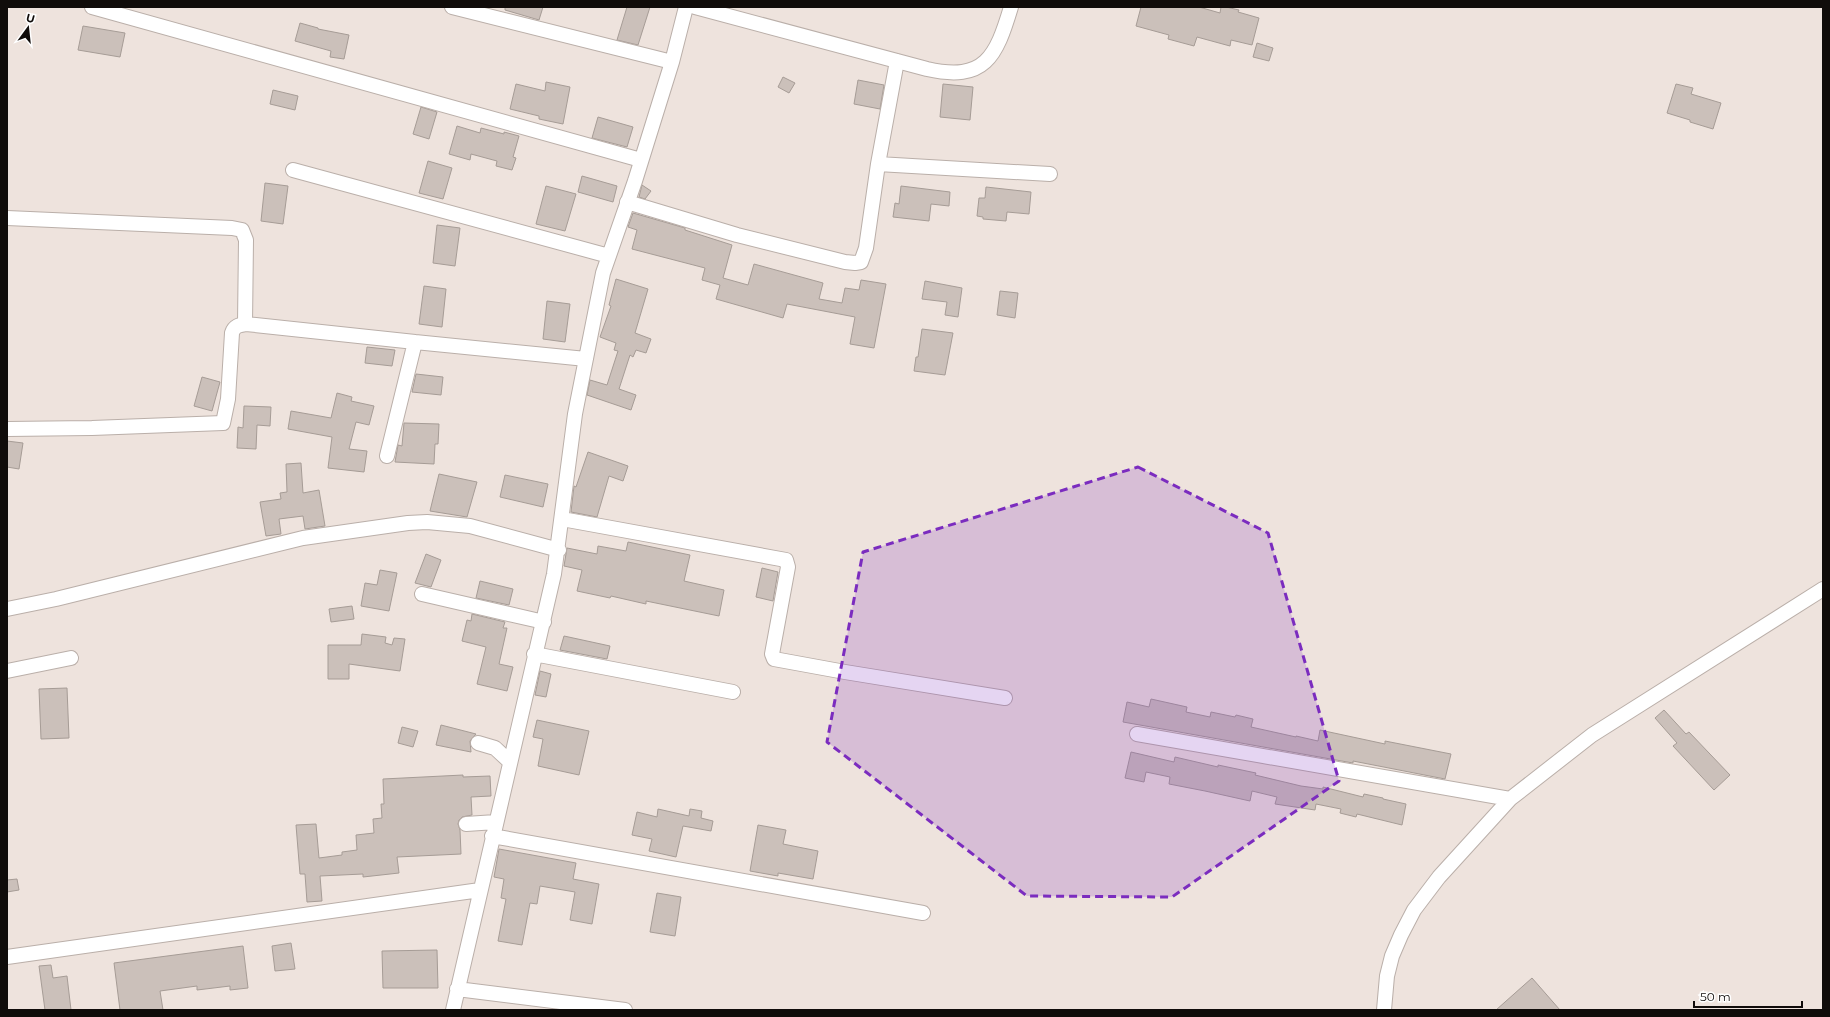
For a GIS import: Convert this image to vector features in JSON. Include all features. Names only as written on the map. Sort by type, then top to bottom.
[{"type":"street","points":[[92,7],[641,160]]},
{"type":"street","points":[[452,7],[672,62]]},
{"type":"street","points":[[453,1010],[534,654],[544,622],[559,550],[574,422],[603,273],[672,62],[686,7]]},
{"type":"street","points":[[695,7],[943,73],[964,73],[988,60],[996,50],[1011,7]]},
{"type":"street","points":[[627,202],[737,235],[859,264],[862,262],[866,248],[878,164],[897,61]]},
{"type":"street","points":[[878,164],[1050,174]]},
{"type":"street","points":[[293,170],[609,256]]},
{"type":"street","points":[[7,218],[232,228],[242,230],[246,240],[245,324]]},
{"type":"street","points":[[7,429],[92,428],[223,423],[228,399],[232,333],[235,327],[245,324],[586,359]]},
{"type":"street","points":[[387,456],[415,342]]},
{"type":"street","points":[[562,519],[786,560],[788,567],[772,654],[774,659],[853,674],[1005,698]]},
{"type":"street","points":[[7,609],[64,597],[303,538],[408,523],[427,522],[470,526],[559,550]]},
{"type":"street","points":[[1384,1010],[1387,976],[1392,956],[1414,910],[1439,877],[1510,800],[1592,735],[1823,589]]},
{"type":"street","points":[[422,594],[544,622]]},
{"type":"street","points":[[534,654],[733,692]]},
{"type":"street","points":[[7,671],[71,658]]},
{"type":"street","points":[[1137,734],[1510,800]]},
{"type":"street","points":[[478,742],[495,748],[509,761]]},
{"type":"street","points":[[466,824],[496,822]]},
{"type":"street","points":[[492,836],[923,913]]},
{"type":"street","points":[[7,957],[480,890]]},
{"type":"street","points":[[457,989],[625,1010]]},
{"type":"highlighted area","points":[[1138,467],[1268,533],[1339,781],[1172,897],[1027,896],[827,742],[863,552]]},
{"type":"building","points":[[505,7],[543,7],[539,20],[505,10]]},
{"type":"building","points":[[627,7],[650,7],[638,45],[617,40]]},
{"type":"building","points":[[1141,7],[1199,7],[1220,13],[1221,7],[1226,7],[1239,10],[1238,12],[1259,18],[1252,45],[1231,40],[1230,46],[1197,37],[1194,46],[1168,39],[1169,35],[1136,26]]},
{"type":"building","points":[[300,23],[318,29],[349,35],[344,59],[330,57],[331,51],[295,41]]},
{"type":"building","points":[[83,26],[125,33],[120,57],[78,50]]},
{"type":"building","points":[[1257,43],[1273,48],[1269,61],[1253,57]]},
{"type":"building","points":[[783,77],[795,83],[789,93],[778,87]]},
{"type":"building","points":[[858,80],[884,85],[880,109],[854,104]]},
{"type":"building","points":[[546,82],[570,87],[563,124],[539,119],[539,116],[510,109],[516,84],[545,91]]},
{"type":"building","points":[[943,84],[973,87],[970,120],[940,117]]},
{"type":"building","points":[[1676,84],[1693,88],[1691,94],[1721,103],[1713,129],[1667,113]]},
{"type":"building","points":[[273,90],[298,96],[295,110],[270,104]]},
{"type":"building","points":[[421,107],[437,112],[429,139],[413,134]]},
{"type":"building","points":[[598,117],[633,127],[627,147],[592,138]]},
{"type":"building","points":[[457,126],[480,133],[481,128],[519,136],[513,157],[516,158],[512,170],[496,166],[497,161],[471,154],[470,160],[449,154]]},
{"type":"building","points":[[428,161],[452,168],[443,199],[419,193]]},
{"type":"building","points":[[582,176],[617,186],[613,202],[578,192]]},
{"type":"building","points":[[265,183],[288,186],[283,224],[261,221]]},
{"type":"building","points":[[642,185],[651,191],[645,199],[639,197]]},
{"type":"building","points":[[546,186],[576,194],[565,231],[536,224]]},
{"type":"building","points":[[901,186],[950,192],[949,206],[931,204],[929,221],[893,217],[895,203],[899,204]]},
{"type":"building","points":[[986,187],[1031,192],[1029,214],[1007,212],[1006,221],[983,219],[983,217],[977,216],[979,198],[985,198]]},
{"type":"building","points":[[633,213],[685,228],[685,230],[732,245],[723,278],[748,285],[754,264],[823,283],[819,299],[842,303],[845,288],[859,290],[861,280],[886,284],[874,348],[850,344],[855,317],[787,304],[783,318],[716,299],[720,285],[702,280],[705,268],[632,249],[637,230],[628,227]]},
{"type":"building","points":[[437,225],[460,228],[455,266],[433,263]]},
{"type":"building","points":[[616,279],[648,289],[635,333],[651,339],[646,353],[636,350],[633,357],[630,355],[619,389],[636,395],[631,410],[587,395],[590,380],[607,385],[618,351],[614,350],[616,343],[600,337],[611,306],[609,305]]},
{"type":"building","points":[[925,281],[962,288],[958,317],[945,315],[947,302],[922,299]]},
{"type":"building","points":[[424,286],[446,289],[442,327],[419,324]]},
{"type":"building","points":[[1000,291],[1018,293],[1015,318],[997,315]]},
{"type":"building","points":[[547,301],[570,304],[565,342],[543,339]]},
{"type":"building","points":[[922,329],[953,333],[945,375],[914,371],[916,357],[918,357]]},
{"type":"building","points":[[367,347],[395,350],[392,366],[365,363]]},
{"type":"building","points":[[416,374],[443,377],[441,395],[412,392]]},
{"type":"building","points":[[202,377],[220,382],[212,411],[194,406]]},
{"type":"building","points":[[337,393],[352,397],[351,401],[374,406],[369,425],[356,422],[349,449],[367,451],[364,472],[328,468],[332,437],[288,429],[291,411],[331,418]]},
{"type":"building","points":[[244,406],[271,407],[270,426],[257,425],[256,449],[237,448],[238,427],[243,428]]},
{"type":"building","points":[[404,423],[439,424],[438,444],[435,444],[434,464],[395,462],[398,445],[402,446]]},
{"type":"building","points":[[7,441],[23,443],[19,469],[7,467]]},
{"type":"building","points":[[588,452],[628,466],[623,481],[609,476],[597,517],[571,512],[574,486],[576,487]]},
{"type":"building","points":[[301,463],[303,493],[319,490],[325,526],[305,529],[303,516],[279,519],[281,534],[266,536],[260,502],[281,499],[280,493],[287,492],[286,464]]},
{"type":"building","points":[[439,474],[477,482],[467,517],[430,511]]},
{"type":"building","points":[[505,475],[548,484],[543,507],[500,497]]},
{"type":"building","points":[[628,542],[690,555],[684,581],[724,590],[719,616],[646,601],[646,604],[611,596],[610,598],[577,591],[582,570],[564,566],[567,548],[597,554],[598,546],[626,551]]},
{"type":"building","points":[[426,554],[441,560],[431,587],[415,583]]},
{"type":"building","points":[[762,568],[778,572],[773,601],[756,597]]},
{"type":"building","points":[[380,570],[397,573],[389,611],[361,606],[365,583],[377,585]]},
{"type":"building","points":[[480,581],[513,589],[509,605],[476,598]]},
{"type":"building","points":[[352,606],[354,619],[331,622],[329,609]]},
{"type":"building","points":[[472,614],[505,622],[503,628],[507,628],[499,664],[513,667],[507,691],[477,684],[486,647],[462,641],[467,620],[471,621]]},
{"type":"building","points":[[362,634],[386,637],[385,643],[392,645],[394,638],[405,639],[400,671],[349,664],[349,679],[328,679],[328,645],[361,645]]},
{"type":"building","points":[[564,636],[610,646],[607,659],[560,650]]},
{"type":"building","points":[[540,671],[551,674],[546,697],[535,695]]},
{"type":"building","points":[[67,688],[69,738],[41,739],[39,689]]},
{"type":"building","points":[[1151,699],[1187,707],[1186,712],[1210,717],[1211,712],[1253,719],[1251,727],[1296,737],[1318,741],[1320,730],[1385,744],[1385,741],[1451,754],[1445,779],[1353,761],[1353,763],[1123,722],[1127,702],[1149,707]]},
{"type":"building","points":[[1664,710],[1686,734],[1689,732],[1730,775],[1714,790],[1673,746],[1677,743],[1655,718]]},
{"type":"building","points":[[537,720],[589,731],[579,775],[538,766],[543,739],[533,737]]},
{"type":"building","points":[[441,725],[476,734],[470,741],[471,752],[436,745]]},
{"type":"building","points":[[402,727],[418,731],[413,747],[398,743]]},
{"type":"building","points":[[1131,752],[1174,762],[1175,757],[1218,767],[1218,765],[1256,773],[1255,775],[1301,786],[1323,789],[1323,787],[1363,797],[1364,794],[1406,804],[1402,825],[1357,814],[1356,817],[1340,813],[1341,809],[1316,804],[1315,810],[1275,804],[1277,797],[1252,791],[1250,801],[1169,784],[1170,777],[1146,772],[1144,782],[1125,778]]},
{"type":"building","points":[[463,775],[463,777],[490,776],[491,796],[471,797],[472,815],[462,817],[459,820],[458,824],[460,830],[461,854],[397,857],[399,873],[363,877],[363,874],[320,876],[322,901],[307,902],[305,874],[300,874],[296,825],[316,824],[319,858],[342,855],[342,852],[357,850],[356,835],[374,833],[373,819],[382,818],[381,804],[384,804],[383,779]]},
{"type":"building","points":[[658,809],[689,816],[690,809],[702,811],[701,818],[713,821],[711,831],[683,826],[676,857],[649,851],[652,839],[632,835],[637,812],[657,817]]},
{"type":"building","points":[[758,825],[786,830],[783,844],[818,851],[813,879],[778,873],[778,876],[750,871]]},
{"type":"building","points":[[499,849],[576,863],[573,879],[599,884],[592,924],[570,920],[575,892],[540,886],[537,904],[530,903],[522,945],[498,941],[506,899],[501,898],[504,879],[494,877]]},
{"type":"building","points":[[17,879],[19,890],[7,892],[7,880]]},
{"type":"building","points":[[657,893],[681,897],[675,936],[650,932]]},
{"type":"building","points":[[291,943],[295,969],[275,971],[272,946]]},
{"type":"building","points":[[243,946],[248,988],[230,990],[230,986],[197,990],[197,986],[160,991],[163,1010],[120,1010],[114,963]]},
{"type":"building","points":[[437,950],[438,988],[383,988],[382,951]]},
{"type":"building","points":[[51,965],[53,978],[67,976],[71,1010],[45,1010],[39,966]]},
{"type":"building","points":[[1532,978],[1560,1010],[1496,1010]]}]
